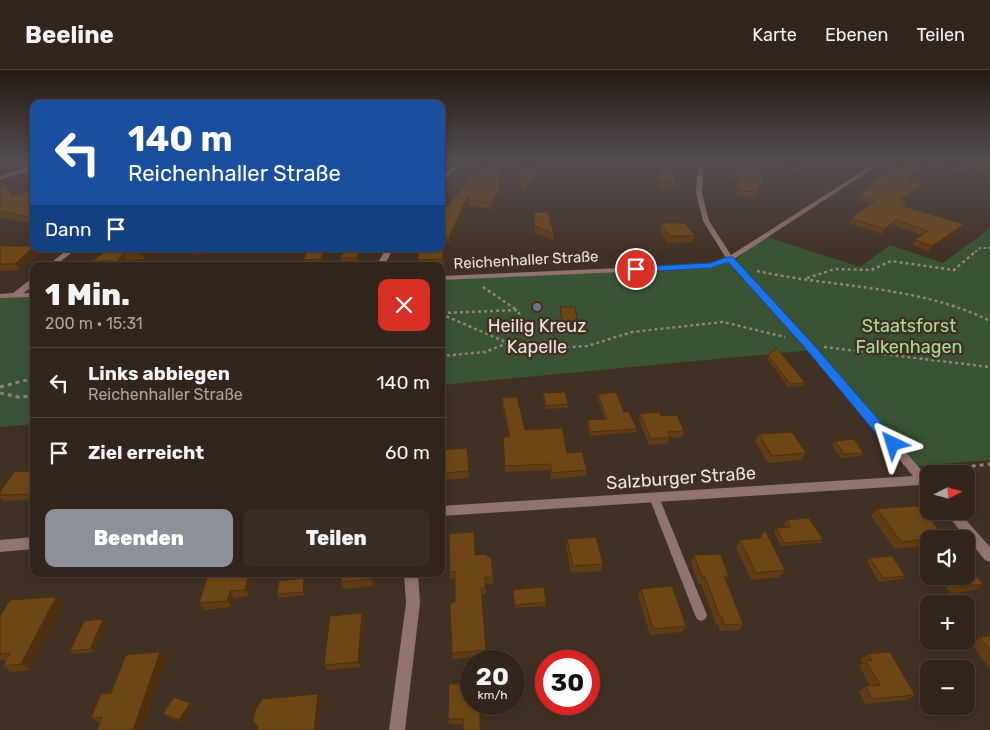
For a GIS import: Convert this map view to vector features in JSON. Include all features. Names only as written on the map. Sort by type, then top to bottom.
[{"type":"street","points":[[699,193],[706,221],[730,259],[809,346],[920,476]]},
{"type":"street","name":"Reichenhaller Straße","points":[[445,278],[711,266],[730,259],[832,193]]},
{"type":"street","points":[[56,262],[68,252]]},
{"type":"street","points":[[16,295],[30,284]]},
{"type":"street","points":[[0,296],[30,295]]},
{"type":"street","name":"Salzburger Straße","points":[[445,511],[920,480]]},
{"type":"street","points":[[958,520],[990,556]]},
{"type":"street","points":[[0,546],[30,543]]},
{"type":"street","points":[[397,730],[413,603],[412,577]]},
{"type":"lane","points":[[654,497],[701,615]]},
{"type":"path","points":[[804,279],[835,269],[870,270],[891,261],[954,270],[980,248],[990,248]]},
{"type":"path","points":[[737,267],[785,278],[846,283],[921,297],[976,314],[990,321]]},
{"type":"path","points":[[468,277],[518,310],[530,346]]},
{"type":"path","points":[[445,314],[518,310]]},
{"type":"path","points":[[445,316],[508,343],[556,348],[587,346],[632,332],[723,322],[786,338]]},
{"type":"path","points":[[445,356],[485,352],[508,343]]},
{"type":"path","points":[[809,346],[990,367]]},
{"type":"path","points":[[0,388],[30,379]]},
{"type":"path","points":[[0,393],[18,397],[30,396]]},
{"type":"path","points":[[975,468],[990,464]]},
{"type":"green space","name":"Staatsforst Falkenhagen","points":[[990,228],[990,460],[917,466],[813,350],[445,385],[445,277],[711,266],[734,261],[764,236],[860,267],[890,245],[943,263]]},
{"type":"green space","points":[[30,294],[30,424],[0,427],[0,295]]},
{"type":"building","points":[[0,193],[10,193],[13,197],[30,193],[30,217],[0,211]]},
{"type":"building","points":[[458,193],[498,193],[491,203],[468,200],[468,196],[449,237],[445,236],[445,207],[447,207]]},
{"type":"building","points":[[862,193],[909,193],[899,200],[907,202],[903,206],[964,224],[932,246],[915,240],[928,231],[896,220],[884,229],[851,218],[876,200],[859,195]]},
{"type":"building","points":[[534,212],[548,212],[554,234],[535,226]]},
{"type":"building","points":[[661,223],[685,223],[695,236],[669,236]]},
{"type":"building","points":[[0,246],[30,246],[30,250],[15,264],[0,264]]},
{"type":"building","points":[[105,252],[144,252],[142,254],[123,254],[117,261],[92,261]]},
{"type":"building","points":[[307,252],[323,252],[321,259],[303,260]]},
{"type":"building","points":[[344,252],[359,252],[357,258],[340,258]]},
{"type":"building","points":[[418,252],[443,252],[443,259],[418,260]]},
{"type":"building","points":[[560,307],[575,307],[578,325],[563,325]]},
{"type":"building","points":[[777,348],[805,383],[790,384],[768,355]]},
{"type":"building","points":[[565,392],[568,404],[546,406],[543,393]]},
{"type":"building","points":[[616,392],[624,412],[629,412],[637,429],[591,432],[588,420],[607,419],[598,394]]},
{"type":"building","points":[[517,397],[525,430],[562,428],[567,453],[582,452],[587,470],[552,473],[550,464],[505,466],[503,437],[510,437],[502,398]]},
{"type":"building","points":[[659,412],[661,416],[677,415],[684,431],[668,432],[670,437],[651,439],[640,414]]},
{"type":"building","points":[[792,432],[806,453],[772,456],[759,434]]},
{"type":"building","points":[[854,439],[863,453],[844,454],[835,441]]},
{"type":"building","points":[[467,448],[469,471],[445,473],[445,450]]},
{"type":"building","points":[[30,471],[30,494],[0,495],[0,492],[14,472]]},
{"type":"building","points":[[915,506],[920,508],[920,520],[931,520],[939,530],[920,530],[920,540],[901,542],[877,509]]},
{"type":"building","points":[[809,518],[823,540],[784,543],[776,528],[791,527],[787,520]]},
{"type":"building","points":[[765,530],[785,570],[756,573],[740,540],[760,538]]},
{"type":"building","points":[[474,532],[475,555],[485,554],[491,558],[493,577],[485,578],[485,588],[481,588],[486,650],[460,650],[460,652],[452,653],[450,603],[455,602],[455,571],[450,572],[449,534]]},
{"type":"building","points":[[596,537],[603,564],[573,566],[567,539]]},
{"type":"building","points":[[720,554],[729,576],[724,576],[743,624],[725,625],[722,617],[720,617],[705,577],[702,577],[694,555]]},
{"type":"building","points":[[892,556],[905,576],[883,578],[870,558]]},
{"type":"building","points":[[975,575],[983,584],[975,585]]},
{"type":"building","points":[[207,577],[248,577],[245,590],[230,591],[227,601],[199,603]]},
{"type":"building","points":[[342,577],[372,577],[372,579],[341,582]]},
{"type":"building","points":[[304,578],[303,592],[277,594],[279,581]]},
{"type":"building","points":[[957,585],[975,585],[959,587]]},
{"type":"building","points":[[672,586],[686,626],[653,629],[641,589]]},
{"type":"building","points":[[544,587],[546,602],[515,605],[513,590]]},
{"type":"building","points":[[56,597],[21,664],[3,666],[10,653],[0,654],[0,616],[10,600]]},
{"type":"building","points":[[362,613],[358,662],[324,665],[330,616]]},
{"type":"building","points":[[103,619],[90,649],[70,651],[84,621]]},
{"type":"building","points":[[990,636],[990,651],[980,637]]},
{"type":"building","points":[[160,652],[133,730],[97,730],[102,717],[91,718],[101,694],[111,693],[126,655]]},
{"type":"building","points":[[890,652],[915,695],[872,699],[866,686],[880,685],[866,661],[872,660],[868,654]]},
{"type":"building","points":[[449,684],[460,684],[460,715],[480,715],[480,730],[463,730],[463,719],[448,719]]},
{"type":"building","points":[[318,694],[314,730],[257,730],[258,727],[253,721],[256,708],[263,699]]},
{"type":"building","points":[[174,697],[190,703],[179,720],[163,714]]},
{"type":"place","name":"Heilig Kreuz Kapelle","points":[[537,307]]},
{"type":"route","points":[[636,269],[711,266],[724,263],[730,259],[809,346],[893,444]]}]
